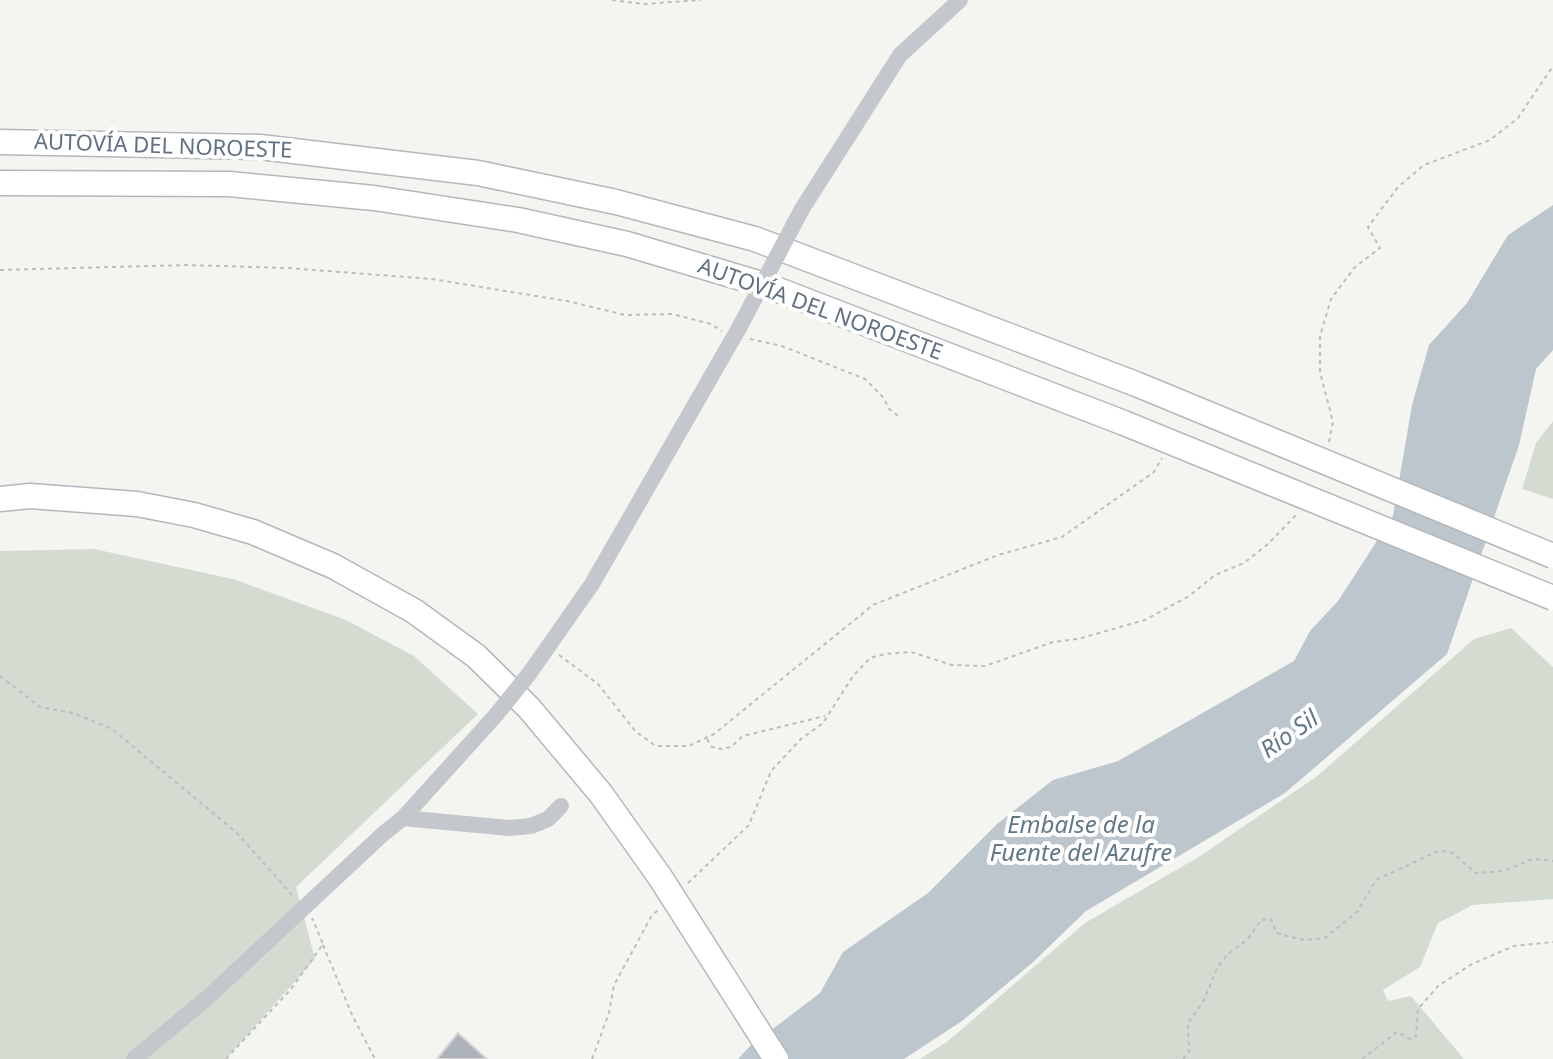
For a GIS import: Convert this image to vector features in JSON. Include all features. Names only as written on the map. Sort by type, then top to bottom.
[{"type":"highway","name":"AUTOVÍA DEL NOROESTE","points":[[0,142],[260,147],[478,173],[616,202],[755,239],[1136,384],[1553,556]]},
{"type":"highway","name":"AUTOVÍA DEL NOROESTE","points":[[0,183],[229,184],[374,198],[518,220],[627,244],[768,286],[1124,423],[1553,598]]},
{"type":"highway","points":[[0,499],[30,496],[137,504],[194,515],[253,532],[306,555],[414,611],[476,656],[529,708],[601,794],[671,883],[776,1059]]},
{"type":"street","points":[[134,1059],[207,998],[403,818],[529,674],[592,584],[634,515],[802,209],[900,55],[960,0]]},
{"type":"street","points":[[403,818],[509,828],[531,826],[548,819],[561,806]]},
{"type":"path","points":[[612,0],[644,4],[701,0]]},
{"type":"path","points":[[1327,453],[1333,422],[1320,372],[1320,336],[1331,299],[1355,267],[1380,248],[1368,227],[1398,187],[1424,165],[1490,140],[1518,118],[1553,66]]},
{"type":"path","points":[[0,270],[187,265],[288,268],[432,279],[567,301],[625,315],[672,314],[782,346],[865,379],[882,396],[890,410],[900,417]]},
{"type":"path","points":[[548,647],[598,684],[636,732],[656,746],[689,746],[714,734],[873,605],[998,555],[1062,537],[1154,472],[1164,454]]},
{"type":"path","points":[[671,883],[749,825],[771,771],[801,739],[823,723],[853,676],[870,658],[911,652],[952,665],[985,666],[1053,642],[1078,639],[1145,620],[1189,596],[1215,575],[1244,563],[1298,513]]},
{"type":"path","points":[[0,676],[40,707],[73,713],[112,729],[237,833],[288,894],[307,905],[353,1017],[375,1059]]},
{"type":"path","points":[[707,738],[712,747],[722,749],[751,734],[827,716]]},
{"type":"path","points":[[1183,1059],[1189,1052],[1188,1023],[1203,1002],[1218,966],[1248,939],[1261,920],[1271,919],[1276,932],[1282,935],[1305,940],[1325,938],[1358,911],[1376,880],[1438,851],[1451,852],[1476,873],[1503,871],[1533,859],[1553,861]]},
{"type":"path","points":[[592,1059],[609,1013],[614,985],[651,917],[661,908]]},
{"type":"path","points":[[1362,1059],[1397,1032],[1410,1039],[1416,1036],[1418,1009],[1438,986],[1472,964],[1514,946],[1553,942]]},
{"type":"path","points":[[226,1059],[291,989],[323,944]]},
{"type":"shaded area","points":[[1553,421],[1553,499],[1522,489],[1536,443]]},
{"type":"shaded area","points":[[94,549],[233,579],[346,620],[414,656],[478,714],[296,887],[315,959],[226,1059],[0,1059],[0,551]]},
{"type":"shaded area","points":[[1511,628],[1553,667],[1553,899],[1473,905],[1438,923],[1420,967],[1383,990],[1388,1001],[1411,996],[1464,1059],[920,1059],[948,1041],[1085,923],[1200,856],[1316,777],[1474,639]]},
{"type":"water","name":"Embalse de la Fuente del Azufre","points":[[1553,205],[1553,350],[1536,369],[1519,445],[1447,654],[1285,793],[1086,911],[1032,963],[962,1021],[904,1059],[738,1059],[749,1047],[820,993],[843,952],[928,893],[997,824],[1053,780],[1118,761],[1294,661],[1310,631],[1338,601],[1393,516],[1412,405],[1429,345],[1467,303],[1508,235]]},
{"type":"building","points":[[458,1033],[487,1059],[437,1059]]},
{"type":"water label","name":"Río Sil","points":[[1290,735]]}]
